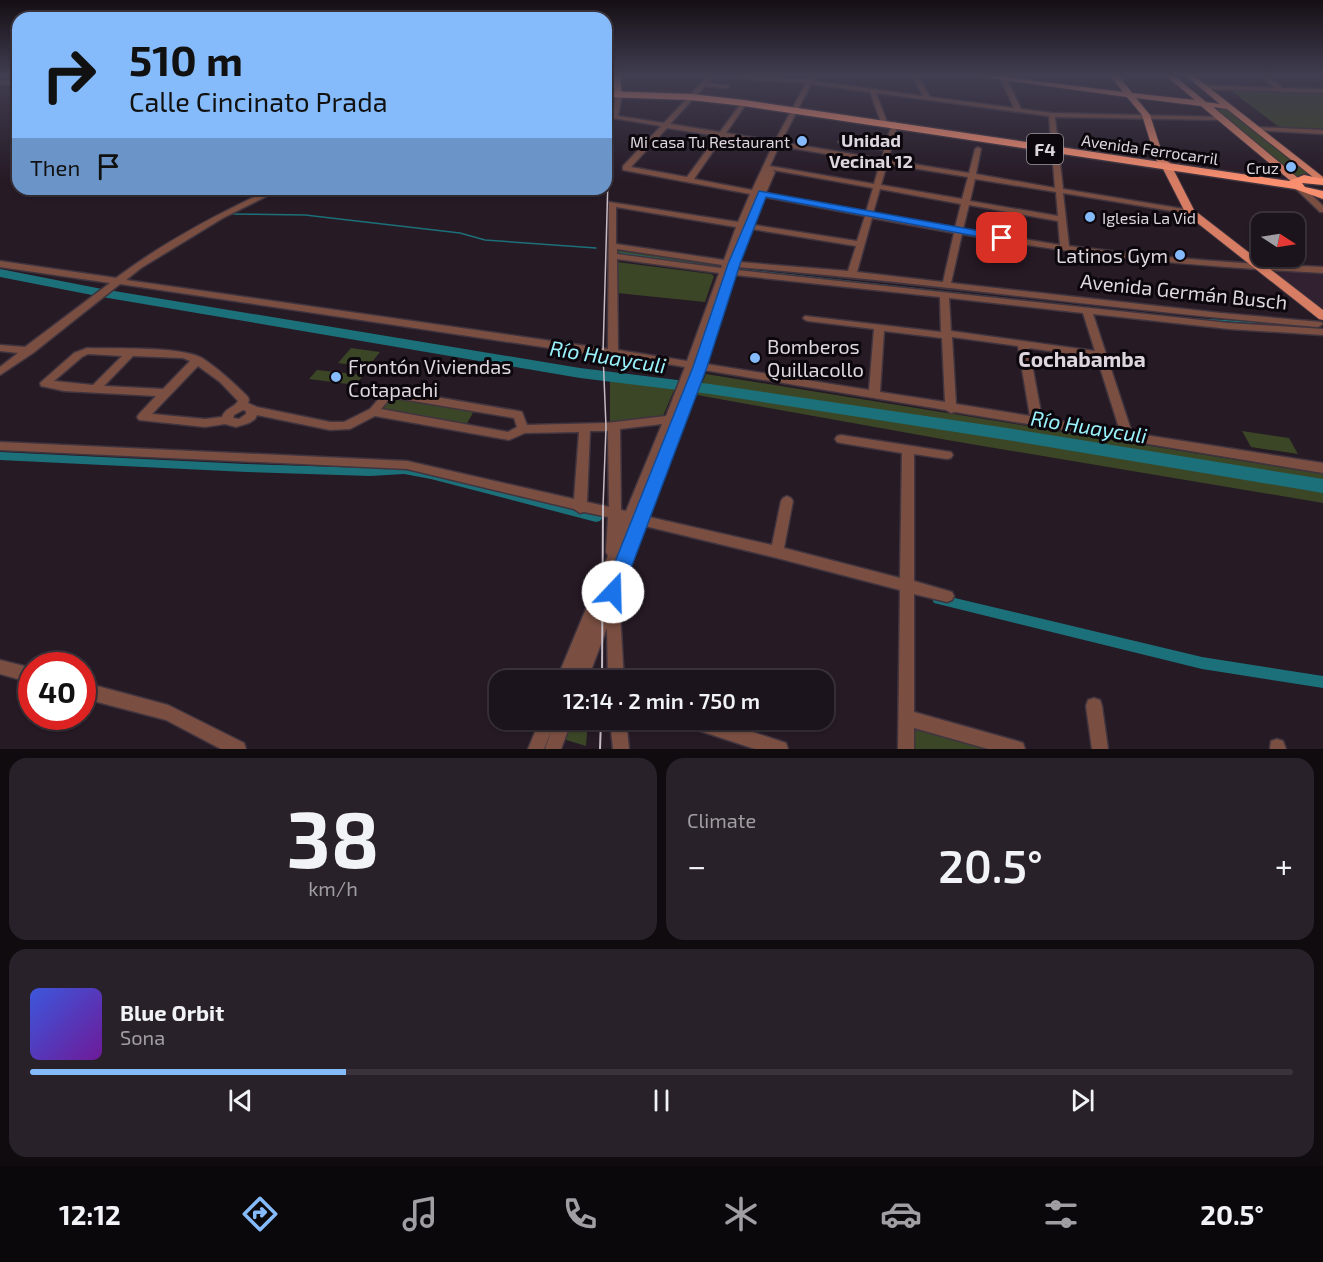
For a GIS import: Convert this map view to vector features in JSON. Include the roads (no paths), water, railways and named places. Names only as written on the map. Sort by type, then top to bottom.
[{"type":"highway","name":"Avenida Ferrocarril","points":[[798,110],[1298,185]]},
{"type":"highway","name":"F4","points":[[1298,185],[1308,179],[1323,182]]},
{"type":"highway","name":"F4","points":[[1298,185],[1323,195]]},
{"type":"highway","name":"F4","points":[[1298,185],[1323,202]]},
{"type":"main road","points":[[1142,110],[1147,117],[1162,164],[1185,212],[1246,268],[1322,325]]},
{"type":"main road","name":"F4","points":[[1210,110],[1298,185]]},
{"type":"main road","name":"F4","points":[[1232,110],[1323,182]]},
{"type":"main road","points":[[1185,212],[1261,269],[1322,325]]},
{"type":"street","points":[[616,110],[615,117],[1185,212]]},
{"type":"street","points":[[680,110],[626,168],[1065,249],[1246,268],[1323,270]]},
{"type":"street","points":[[689,180],[739,110]]},
{"type":"street","points":[[583,670],[613,592],[635,518],[688,386],[745,225],[779,145],[798,110]]},
{"type":"street","points":[[852,274],[888,148],[890,124],[883,110]]},
{"type":"street","points":[[1009,120],[1014,110],[1052,115],[1219,118]]},
{"type":"street","points":[[1052,115],[1065,249]]},
{"type":"street","points":[[1257,129],[1323,132]]},
{"type":"street","points":[[841,142],[888,148]]},
{"type":"street","points":[[951,409],[945,291],[978,149]]},
{"type":"street","points":[[769,168],[1061,219]]},
{"type":"street","points":[[1298,185],[1323,210]]},
{"type":"street","points":[[0,372],[164,248],[220,216],[264,195]]},
{"type":"street","points":[[613,352],[612,204],[859,244]]},
{"type":"street","name":"Avenida Germán Busch","points":[[613,251],[729,267],[945,291],[1322,325]]},
{"type":"street","points":[[0,264],[603,353],[613,352],[1323,468]]},
{"type":"street","name":"Avenida Germán Busch","points":[[729,267],[852,274],[945,291],[1087,311],[1229,326],[1322,325]]},
{"type":"street","points":[[1087,311],[1126,436]]},
{"type":"street","points":[[808,318],[1101,355]]},
{"type":"street","points":[[874,396],[879,327]]},
{"type":"street","points":[[1023,344],[1037,422]]},
{"type":"street","points":[[0,348],[29,351]]},
{"type":"street","points":[[164,393],[45,383],[78,355],[87,351],[176,353],[196,360],[241,394],[244,400],[241,406]]},
{"type":"street","points":[[95,389],[131,352]]},
{"type":"street","points":[[196,360],[143,417],[205,423],[227,420],[232,423],[244,421],[251,416],[254,410]]},
{"type":"street","points":[[227,420],[229,413],[241,406],[250,406],[254,410],[330,426],[346,426],[374,412],[381,400],[388,395],[395,394],[519,415],[523,429]]},
{"type":"street","points":[[374,412],[509,436],[523,429],[614,426],[673,419]]},
{"type":"street","points":[[614,426],[615,515],[612,563],[616,670]]},
{"type":"street","points":[[580,508],[585,427]]},
{"type":"street","points":[[842,439],[948,455]]},
{"type":"street","points":[[0,446],[407,465],[580,508],[635,518],[777,552],[947,596]]},
{"type":"street","points":[[906,749],[908,449]]},
{"type":"street","points":[[777,552],[787,501]]},
{"type":"street","points":[[568,670],[612,563],[635,518]]},
{"type":"street","points":[[0,668],[18,672]]},
{"type":"street","points":[[96,694],[168,713],[238,749]]},
{"type":"street","points":[[1094,706],[1100,749]]},
{"type":"street","points":[[907,718],[1017,749]]},
{"type":"street","points":[[536,749],[544,730]]},
{"type":"street","points":[[553,749],[560,730]]},
{"type":"street","points":[[619,730],[621,749]]},
{"type":"street","points":[[722,730],[780,749]]},
{"type":"waterway","points":[[229,214],[305,215],[460,233],[485,240],[596,248]]},
{"type":"waterway","points":[[620,253],[718,267]]},
{"type":"waterway","points":[[736,269],[1195,319],[1266,323]]},
{"type":"waterway","name":"Río Huayculi","points":[[0,273],[102,293],[580,373],[710,389],[1007,434],[1323,486]]},
{"type":"waterway","points":[[1238,321],[1287,324]]},
{"type":"waterway","points":[[0,456],[246,468],[370,472],[404,470],[596,518]]},
{"type":"waterway","points":[[938,599],[1202,663],[1323,682]]},
{"type":"tram line","points":[[603,507],[606,427],[603,353],[608,195]]},
{"type":"tram line","points":[[602,670],[603,506]]},
{"type":"tram line","points":[[600,749],[601,730]]},
{"type":"place","name":"Mi casa Tu Restaurant","points":[[802,141]]},
{"type":"place","name":"Cruz","points":[[1291,167]]},
{"type":"place","name":"Iglesia La Vid","points":[[1090,217]]},
{"type":"place","name":"Latinos Gym","points":[[1180,255]]},
{"type":"place","name":"Bomberos Quillacollo","points":[[755,358]]},
{"type":"place","name":"Frontón Viviendas Cotapachi","points":[[336,377]]},
{"type":"district","name":"Unidad Vecinal 12","points":[[871,150]]},
{"type":"district","name":"Cochabamba","points":[[1082,358]]}]
